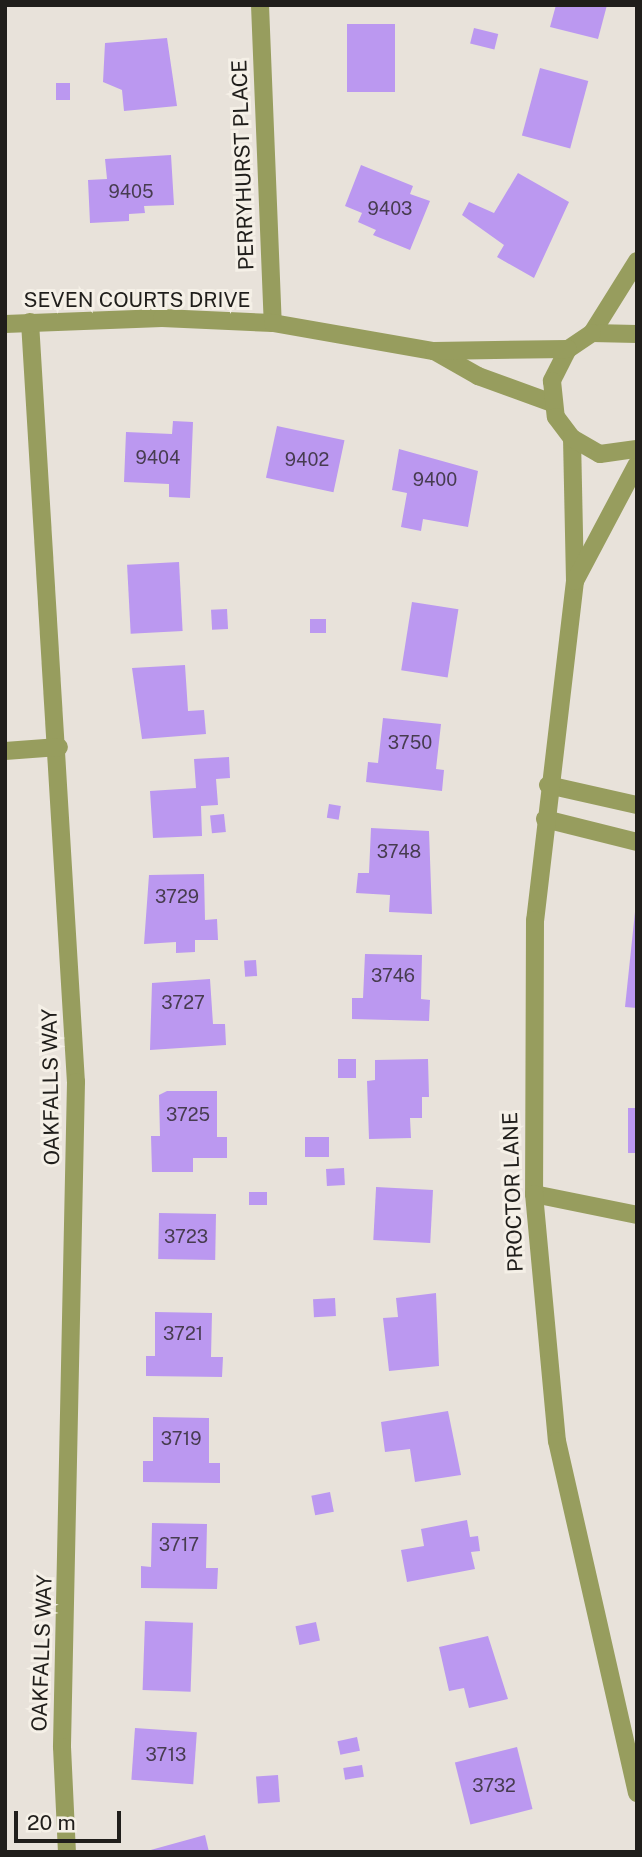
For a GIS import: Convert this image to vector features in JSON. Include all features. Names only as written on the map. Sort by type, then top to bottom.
[{"type":"street","name":"PERRYHURST PLACE","points":[[260,5],[273,323]]},
{"type":"street","points":[[637,261],[592,333],[568,349],[552,381],[552,403],[572,438],[600,454],[637,449]]},
{"type":"street","name":"OAKFALLS WAY","points":[[30,322],[59,747],[76,1082],[62,1747],[67,1852]]},
{"type":"street","name":"SEVEN COURTS DRIVE","points":[[5,324],[273,323],[434,351],[568,349]]},
{"type":"street","points":[[592,333],[637,334]]},
{"type":"street","name":"SEVEN COURTS DRIVE","points":[[434,351],[478,376],[552,403]]},
{"type":"street","name":"PROCTOR LANE","points":[[572,438],[575,581],[548,785],[535,920],[534,1194],[557,1441],[637,1793]]},
{"type":"street","name":"PROCTOR LANE","points":[[575,581],[637,464]]},
{"type":"street","points":[[5,751],[59,747]]},
{"type":"street","points":[[548,785],[637,806]]},
{"type":"street","points":[[545,819],[637,842]]},
{"type":"street","points":[[534,1194],[637,1215]]},
{"type":"building","points":[[556,5],[607,5],[598,39],[550,27]]},
{"type":"building","points":[[347,24],[395,24],[395,92],[347,92]]},
{"type":"building","points":[[474,28],[498,34],[494,50],[470,44]]},
{"type":"building","points":[[167,38],[177,106],[124,111],[122,90],[103,82],[105,43]]},
{"type":"building","points":[[540,68],[588,81],[570,149],[522,136]]},
{"type":"building","points":[[56,83],[70,83],[70,100],[56,100]]},
{"type":"building","points":[[171,155],[174,205],[144,206],[145,213],[129,214],[129,221],[90,223],[88,180],[107,179],[105,159]]},
{"type":"building","points":[[361,165],[413,186],[410,194],[430,201],[410,250],[373,235],[376,230],[358,222],[362,213],[345,206]]},
{"type":"building","points":[[518,173],[569,202],[534,278],[497,257],[504,245],[462,215],[469,202],[494,213]]},
{"type":"building","points":[[173,421],[193,422],[190,498],[169,497],[169,484],[124,482],[126,432],[172,434]]},
{"type":"building","points":[[277,426],[344,440],[333,492],[266,478]]},
{"type":"building","points":[[399,449],[478,471],[468,527],[423,519],[421,531],[401,527],[407,493],[392,490]]},
{"type":"building","points":[[179,562],[183,631],[131,634],[127,565]]},
{"type":"building","points":[[412,602],[458,609],[448,678],[401,670]]},
{"type":"building","points":[[227,609],[228,629],[212,630],[211,610]]},
{"type":"building","points":[[310,619],[326,619],[326,633],[310,633]]},
{"type":"building","points":[[185,665],[188,711],[204,710],[206,734],[142,739],[132,668]]},
{"type":"building","points":[[383,718],[441,724],[436,769],[444,770],[442,791],[366,782],[368,762],[378,763]]},
{"type":"building","points":[[229,757],[230,778],[216,779],[218,805],[201,806],[202,836],[153,838],[150,791],[196,788],[194,759]]},
{"type":"building","points":[[329,804],[341,806],[339,820],[327,818]]},
{"type":"building","points":[[224,814],[226,832],[212,833],[210,815]]},
{"type":"building","points":[[371,828],[429,831],[432,914],[389,912],[390,895],[356,893],[358,873],[369,873]]},
{"type":"building","points":[[204,874],[205,920],[217,919],[218,940],[195,940],[195,952],[176,953],[176,942],[144,944],[149,875]]},
{"type":"building","points":[[637,912],[637,1008],[625,1007]]},
{"type":"building","points":[[365,954],[422,955],[421,999],[430,1000],[429,1021],[352,1019],[352,998],[363,998]]},
{"type":"building","points":[[256,960],[257,976],[245,977],[244,961]]},
{"type":"building","points":[[210,979],[213,1024],[225,1024],[226,1045],[150,1050],[152,983]]},
{"type":"building","points":[[338,1059],[356,1059],[356,1078],[338,1078]]},
{"type":"building","points":[[428,1059],[429,1097],[422,1097],[422,1118],[410,1118],[411,1138],[369,1139],[367,1081],[375,1080],[375,1060]]},
{"type":"building","points":[[167,1091],[217,1091],[217,1137],[227,1137],[227,1158],[193,1158],[193,1172],[152,1172],[151,1136],[160,1136],[159,1095]]},
{"type":"building","points":[[628,1108],[637,1108],[637,1153],[628,1153]]},
{"type":"building","points":[[305,1137],[329,1137],[329,1157],[305,1157]]},
{"type":"building","points":[[344,1168],[345,1185],[327,1186],[326,1169]]},
{"type":"building","points":[[376,1187],[433,1190],[430,1243],[373,1240]]},
{"type":"building","points":[[249,1192],[267,1192],[267,1205],[249,1205]]},
{"type":"building","points":[[159,1213],[216,1214],[215,1260],[158,1259]]},
{"type":"building","points":[[436,1293],[439,1366],[389,1371],[383,1318],[398,1317],[396,1298]]},
{"type":"building","points":[[335,1298],[336,1316],[314,1317],[313,1299]]},
{"type":"building","points":[[155,1312],[212,1313],[211,1357],[223,1357],[222,1377],[146,1376],[146,1356],[155,1356]]},
{"type":"building","points":[[448,1411],[461,1475],[415,1482],[410,1449],[385,1452],[381,1422]]},
{"type":"building","points":[[153,1417],[209,1418],[209,1463],[220,1463],[220,1483],[143,1482],[143,1461],[153,1461]]},
{"type":"building","points":[[330,1492],[334,1512],[315,1515],[311,1496]]},
{"type":"building","points":[[467,1520],[470,1537],[478,1536],[480,1551],[471,1552],[475,1569],[407,1582],[401,1550],[424,1546],[421,1529]]},
{"type":"building","points":[[152,1523],[207,1524],[206,1568],[218,1568],[217,1589],[141,1588],[141,1566],[151,1567]]},
{"type":"building","points":[[145,1621],[193,1623],[191,1692],[143,1690]]},
{"type":"building","points":[[316,1622],[320,1641],[299,1645],[295,1626]]},
{"type":"building","points":[[488,1636],[508,1699],[469,1708],[464,1688],[449,1691],[439,1647]]},
{"type":"building","points":[[135,1728],[197,1732],[193,1784],[131,1780]]},
{"type":"building","points":[[357,1737],[360,1751],[340,1755],[337,1741]]},
{"type":"building","points":[[517,1747],[532,1809],[470,1825],[455,1762]]},
{"type":"building","points":[[362,1765],[364,1777],[345,1780],[343,1768]]},
{"type":"building","points":[[278,1775],[280,1802],[258,1803],[256,1777]]},
{"type":"building","points":[[205,1835],[209,1852],[147,1852],[147,1851]]}]
